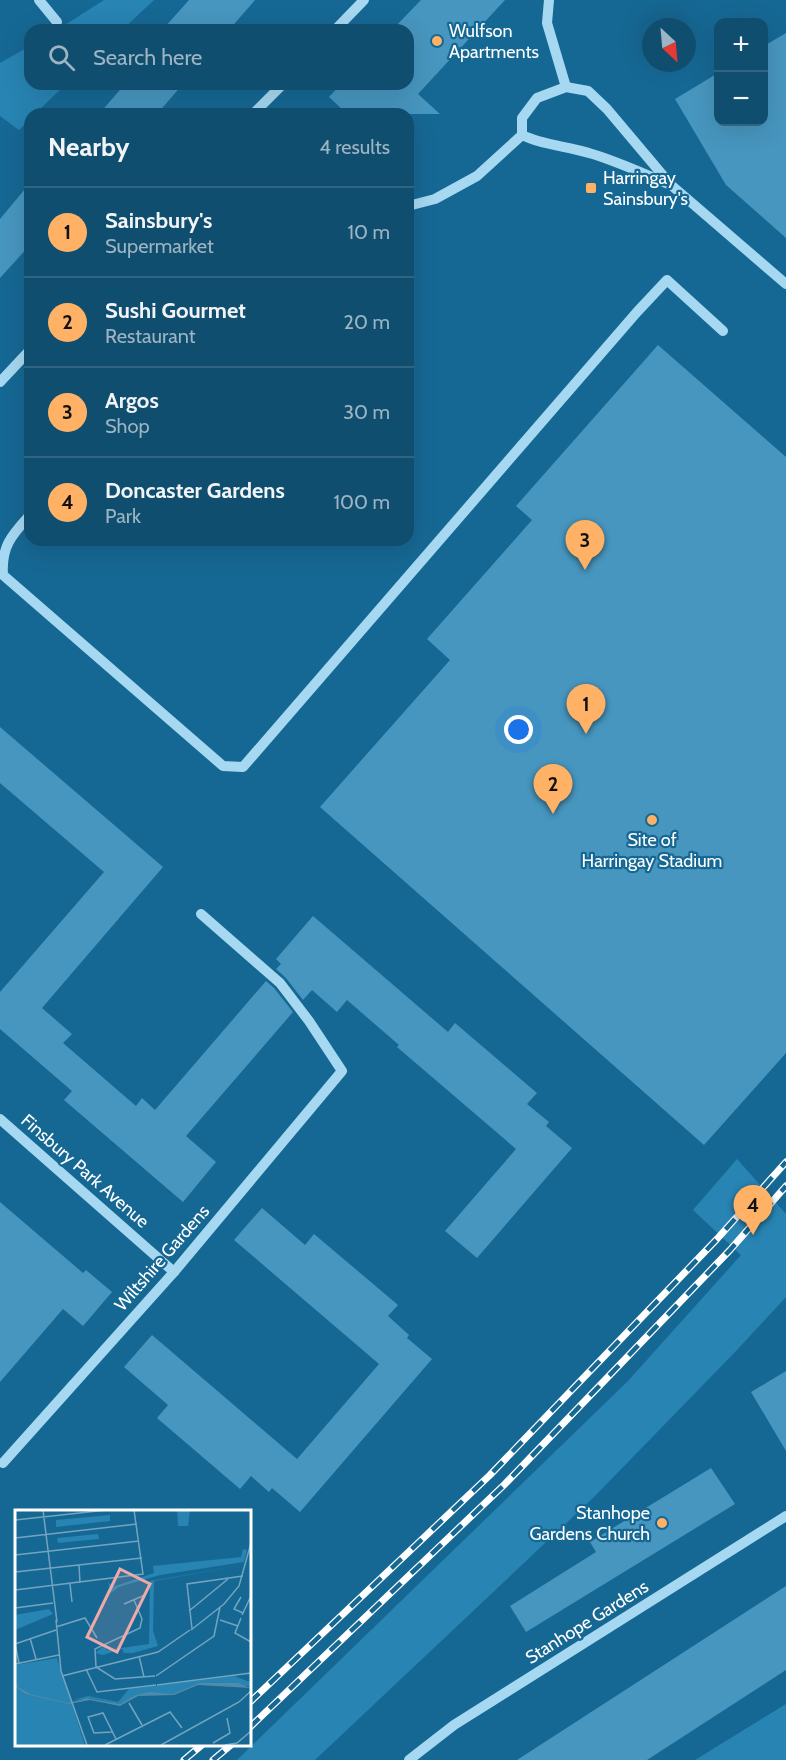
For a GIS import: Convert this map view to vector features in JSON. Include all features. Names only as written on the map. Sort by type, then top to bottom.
[{"type":"street","points":[[55,0],[42,4],[57,22]]},
{"type":"street","points":[[341,24],[364,0]]},
{"type":"street","points":[[549,0],[547,24],[566,87]]},
{"type":"street","points":[[414,205],[435,199],[477,176],[522,135],[522,118],[537,98],[566,87],[588,91],[607,109],[671,185],[786,284]]},
{"type":"street","points":[[259,108],[276,90]]},
{"type":"street","points":[[522,135],[533,140],[566,146],[600,156],[671,185]]},
{"type":"street","points":[[24,522],[9,538],[2,559],[3,575],[223,766],[243,767],[667,280],[723,331]]},
{"type":"street","points":[[0,382],[24,356]]},
{"type":"street","name":"Wiltshire Gardens","points":[[3,1463],[174,1272],[342,1071],[309,1021],[280,983],[201,914]]},
{"type":"street","name":"Finsbury Park Avenue","points":[[0,1119],[174,1272]]},
{"type":"street","name":"Stanhope Gardens","points":[[409,1760],[454,1725],[786,1516]]},
{"type":"shaded area","points":[[104,0],[154,0],[128,24],[66,24]]},
{"type":"shaded area","points":[[24,49],[24,90],[60,90],[41,108],[24,108],[24,125],[19,130],[0,116],[0,63]]},
{"type":"shaded area","points":[[737,1159],[786,1214],[786,1297],[594,1497],[315,1760],[237,1760],[628,1381],[741,1255],[693,1210]]},
{"type":"shaded area","points":[[786,1704],[786,1760],[695,1760]]},
{"type":"building","points":[[189,0],[255,0],[234,24],[168,24]]},
{"type":"building","name":"Wulfson Apartments","points":[[421,0],[505,0],[418,94],[440,114],[414,114],[414,108],[341,108],[329,97],[335,90],[414,90],[414,24],[398,24]]},
{"type":"building","points":[[786,33],[786,238],[726,185],[675,99],[714,75],[714,126],[768,126],[768,44]]},
{"type":"building","points":[[120,90],[178,90],[162,108],[104,108]]},
{"type":"building","points":[[24,190],[24,252],[0,278],[0,219]]},
{"type":"building","points":[[658,345],[786,457],[786,1053],[704,1145],[320,807],[450,660],[427,639],[532,520],[516,506]]},
{"type":"building","points":[[0,727],[163,867],[42,1008],[72,1034],[63,1043],[136,1106],[142,1098],[155,1110],[266,981],[293,1012],[186,1136],[216,1162],[183,1202],[64,1100],[72,1091],[0,1029],[0,992],[104,872],[0,783]]},
{"type":"building","points":[[313,916],[448,1032],[455,1023],[537,1093],[527,1104],[549,1122],[546,1126],[572,1148],[477,1258],[445,1231],[516,1149],[397,1047],[399,1045],[347,1000],[337,1012],[312,990],[303,1000],[276,969],[281,964],[276,959]]},
{"type":"building","points":[[0,1202],[83,1273],[86,1270],[112,1292],[83,1326],[63,1309],[0,1382]]},
{"type":"building","points":[[262,1208],[305,1245],[314,1234],[398,1305],[388,1316],[409,1335],[407,1338],[432,1359],[300,1512],[272,1488],[269,1492],[251,1476],[240,1489],[157,1418],[168,1405],[124,1367],[152,1335],[297,1459],[379,1364],[234,1240]]},
{"type":"building","points":[[786,1371],[786,1451],[751,1392]]},
{"type":"building","name":"Stanhope Gardens Church","points":[[711,1468],[735,1504],[526,1632],[510,1606],[596,1552],[590,1542]]},
{"type":"building","points":[[786,1586],[786,1670],[647,1760],[517,1760]]},
{"type":"railway","points":[[250,1702],[490,1475],[717,1239],[786,1162]]},
{"type":"railway","points":[[250,1727],[504,1485],[730,1250],[786,1186]]},
{"type":"railway","points":[[184,1760],[202,1745]]},
{"type":"railway","points":[[213,1760],[231,1745]]},
{"type":"place","name":"Wulfson Apartments","points":[[437,41]]},
{"type":"place","name":"Harringay Sainsbury's","points":[[591,188]]},
{"type":"place","name":"Argos","points":[[585,570]]},
{"type":"place","name":"Sainsbury's","points":[[586,734]]},
{"type":"place","name":"Sushi Gourmet","points":[[553,814]]},
{"type":"place","name":"Site of Harringay Stadium","points":[[652,820]]},
{"type":"place","name":"Doncaster Gardens","points":[[753,1235]]},
{"type":"place","name":"Stanhope Gardens Church","points":[[662,1523]]}]
